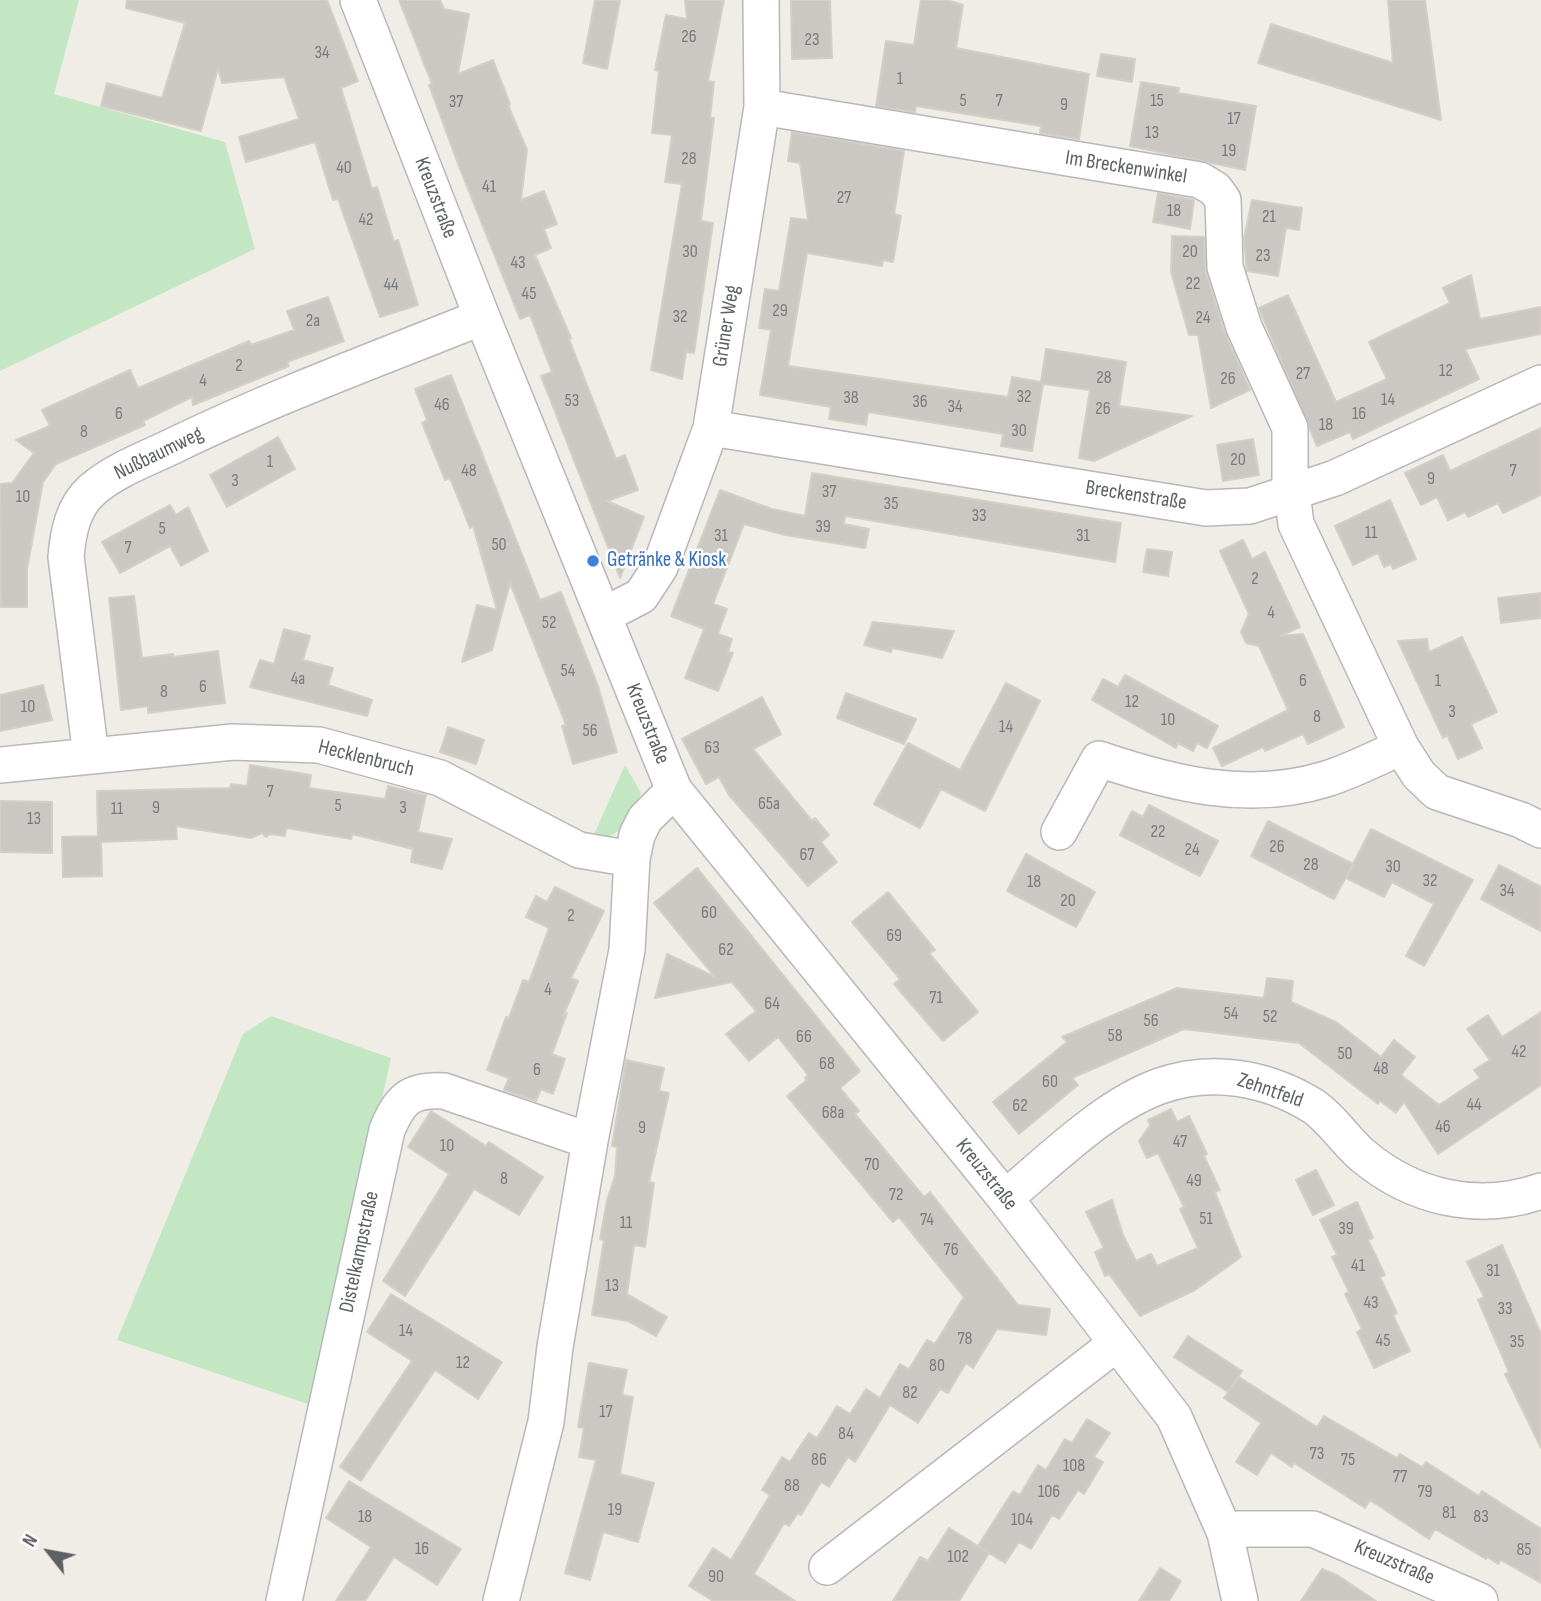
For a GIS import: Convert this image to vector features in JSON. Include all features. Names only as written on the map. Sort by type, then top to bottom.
[{"type":"street","name":"Kreuzstraße","points":[[358,0],[482,317],[674,790],[1005,1198],[1174,1418],[1224,1533],[1240,1601]]},
{"type":"street","name":"Grüner Weg","points":[[604,615],[641,596],[660,567],[711,428],[762,107],[761,0]]},
{"type":"street","name":"Im Breckenwinkel","points":[[762,107],[1208,183],[1223,200],[1225,267],[1244,327],[1290,428],[1293,493]]},
{"type":"street","name":"Nußbaumweg","points":[[91,756],[66,557],[68,532],[77,510],[91,491],[110,477],[224,421],[482,317]]},
{"type":"street","name":"Breckenstraße","points":[[711,428],[1206,508],[1250,506],[1335,478],[1541,383]]},
{"type":"street","points":[[1293,493],[1296,524],[1401,747],[1419,775],[1437,792],[1521,820],[1541,830]]},
{"type":"street","name":"Hecklenbruch","points":[[0,765],[233,742],[319,745],[440,778],[579,850],[632,859]]},
{"type":"street","points":[[1059,831],[1099,759],[1156,778],[1209,788],[1273,790],[1327,779],[1401,747]]},
{"type":"street","points":[[500,1601],[546,1422],[555,1347],[590,1141],[627,950],[632,859],[637,835],[645,819],[674,790]]},
{"type":"street","name":"Zehntfeld","points":[[1005,1198],[1114,1110],[1159,1086],[1206,1075],[1247,1079],[1286,1092],[1315,1107],[1360,1153],[1385,1173],[1416,1190],[1456,1200],[1486,1202],[1513,1199],[1541,1191]]},
{"type":"street","name":"Distelkampstraße","points":[[284,1601],[387,1130],[395,1110],[407,1097],[424,1090],[444,1091],[590,1141]]},
{"type":"street","points":[[827,1567],[1117,1343]]},
{"type":"street","name":"Kreuzstraße","points":[[1224,1533],[1237,1529],[1313,1529],[1480,1601]]},
{"type":"green space","points":[[0,0],[79,0],[54,94],[225,142],[255,249],[0,371]]},
{"type":"green space","points":[[625,765],[641,793],[637,803],[629,819],[618,831],[591,841]]},
{"type":"green space","points":[[271,1016],[391,1058],[314,1406],[117,1340],[243,1034]]},
{"type":"building","points":[[127,0],[327,0],[358,81],[341,88],[372,189],[377,187],[394,242],[398,240],[418,305],[380,317],[338,199],[333,200],[315,142],[246,162],[239,137],[299,119],[284,77],[222,83],[218,68],[201,131],[101,106],[107,83],[162,98],[185,23],[126,8]]},
{"type":"building","points":[[399,0],[440,0],[444,9],[469,14],[458,74],[493,60],[527,150],[521,200],[544,191],[557,224],[544,229],[551,248],[535,255],[571,338],[569,339],[616,459],[625,455],[638,490],[607,501],[644,517],[620,578],[541,376],[552,372],[530,315],[520,319],[460,169],[429,85],[432,84]]},
{"type":"building","points":[[595,0],[620,0],[607,69],[583,63]]},
{"type":"building","points":[[685,0],[724,0],[708,81],[714,82],[710,118],[714,118],[701,221],[713,223],[694,353],[686,352],[682,379],[651,370],[682,184],[665,182],[672,135],[652,133],[659,71],[655,70],[666,15],[687,19]]},
{"type":"building","points":[[791,0],[830,0],[832,58],[792,59]]},
{"type":"building","points":[[921,0],[947,0],[963,5],[956,48],[1089,74],[1079,139],[1040,133],[1041,126],[916,106],[915,112],[876,106],[886,41],[914,45]]},
{"type":"building","points":[[1388,0],[1425,0],[1441,120],[1258,63],[1271,24],[1393,63]]},
{"type":"building","points":[[1101,54],[1135,59],[1132,82],[1097,76]]},
{"type":"building","points":[[1141,82],[1179,88],[1178,93],[1256,106],[1245,170],[1130,146]]},
{"type":"building","points":[[792,132],[904,151],[894,214],[901,216],[893,262],[883,260],[882,266],[807,253],[788,366],[1008,397],[1012,377],[1041,382],[1046,349],[1126,362],[1119,406],[1192,416],[1094,461],[1079,458],[1090,390],[1043,384],[1032,451],[1001,446],[1003,434],[868,412],[866,425],[829,419],[831,407],[760,395],[771,330],[759,328],[765,289],[779,291],[791,218],[808,220],[800,163],[788,161]]},
{"type":"building","points":[[1158,193],[1194,200],[1190,229],[1153,222]]},
{"type":"building","points":[[1252,200],[1302,208],[1299,230],[1286,228],[1278,276],[1247,271],[1244,238]]},
{"type":"building","points":[[1172,236],[1204,237],[1206,273],[1225,333],[1250,390],[1211,408],[1198,335],[1189,335],[1171,272]]},
{"type":"building","points":[[1471,275],[1480,319],[1541,307],[1541,334],[1465,349],[1479,379],[1353,439],[1350,432],[1317,446],[1259,308],[1288,295],[1336,402],[1387,379],[1369,342],[1450,303],[1443,288]]},
{"type":"building","points":[[328,297],[344,341],[287,362],[289,366],[193,405],[192,397],[143,421],[145,425],[56,464],[43,482],[27,569],[27,607],[1,607],[0,484],[12,483],[34,453],[16,440],[50,426],[42,410],[130,370],[138,388],[249,341],[251,345],[294,330],[287,311]]},
{"type":"building","points":[[451,375],[540,600],[561,592],[598,686],[617,752],[573,764],[562,726],[566,725],[510,583],[492,650],[462,662],[477,605],[497,610],[473,526],[470,528],[450,478],[445,480],[422,423],[427,420],[415,389]]},
{"type":"building","points":[[1541,428],[1541,495],[1503,513],[1498,503],[1468,517],[1465,512],[1448,520],[1437,497],[1421,505],[1405,473],[1443,455],[1450,471]]},
{"type":"building","points":[[278,437],[295,469],[227,507],[210,475]]},
{"type":"building","points":[[1253,439],[1259,475],[1223,481],[1217,445]]},
{"type":"building","points":[[812,473],[1121,523],[1115,562],[845,516],[844,524],[869,529],[865,548],[785,535],[744,524],[713,604],[727,609],[718,634],[732,639],[728,652],[733,653],[718,691],[685,678],[704,629],[671,616],[720,490],[772,509],[805,516]]},
{"type":"building","points":[[1390,500],[1416,559],[1393,569],[1391,564],[1384,567],[1378,553],[1353,565],[1335,526]]},
{"type":"building","points":[[170,505],[176,515],[188,507],[208,551],[181,566],[170,546],[120,573],[102,542]]},
{"type":"building","points":[[1243,540],[1252,559],[1265,552],[1300,627],[1280,636],[1303,634],[1344,727],[1308,744],[1303,734],[1265,751],[1263,747],[1222,766],[1213,748],[1288,710],[1259,646],[1246,643],[1241,632],[1249,614],[1220,551]]},
{"type":"building","points":[[1147,549],[1172,552],[1168,576],[1143,572]]},
{"type":"building","points":[[1541,593],[1541,618],[1501,623],[1498,598]]},
{"type":"building","points":[[134,596],[142,658],[218,651],[225,703],[148,713],[148,706],[121,710],[109,598]]},
{"type":"building","points":[[873,622],[954,631],[942,658],[892,648],[891,652],[864,645]]},
{"type":"building","points":[[284,629],[310,636],[303,660],[333,668],[328,685],[372,700],[367,716],[250,687],[260,660],[274,664]]},
{"type":"building","points":[[1462,637],[1497,712],[1471,724],[1482,748],[1458,759],[1447,735],[1443,738],[1398,641],[1427,639],[1429,652]]},
{"type":"building","points":[[1125,675],[1218,726],[1207,748],[1197,743],[1193,751],[1178,743],[1176,748],[1092,700],[1103,679],[1118,687]]},
{"type":"building","points":[[1006,683],[1040,701],[985,811],[941,789],[920,828],[874,804],[908,743],[960,770]]},
{"type":"building","points":[[43,685],[52,720],[0,731],[0,695]]},
{"type":"building","points":[[846,693],[916,719],[904,744],[837,718]]},
{"type":"building","points":[[762,697],[781,734],[753,749],[812,821],[815,818],[829,835],[821,842],[837,862],[808,886],[729,795],[719,777],[706,784],[682,739]]},
{"type":"building","points":[[448,727],[484,740],[476,764],[440,752]]},
{"type":"building","points":[[250,765],[311,775],[309,788],[385,799],[388,786],[426,795],[418,832],[452,839],[442,869],[411,862],[413,849],[352,834],[351,839],[286,828],[285,836],[270,834],[266,837],[262,833],[251,838],[176,826],[177,839],[101,842],[102,876],[63,877],[62,837],[98,836],[97,791],[230,788],[231,784],[247,786]]},
{"type":"building","points":[[0,801],[52,802],[52,853],[0,852]]},
{"type":"building","points":[[1149,805],[1218,841],[1200,876],[1120,835],[1132,811],[1143,817]]},
{"type":"building","points":[[1268,821],[1353,864],[1334,899],[1251,856]]},
{"type":"building","points":[[1371,829],[1473,880],[1424,966],[1406,956],[1434,904],[1392,882],[1384,897],[1346,878]]},
{"type":"building","points":[[1026,854],[1095,892],[1076,927],[1007,891]]},
{"type":"building","points":[[1499,865],[1541,887],[1541,931],[1481,899]]},
{"type":"building","points":[[697,868],[860,1071],[840,1088],[859,1111],[855,1114],[924,1197],[930,1192],[1018,1305],[1050,1309],[1046,1335],[997,1329],[973,1368],[966,1363],[948,1393],[940,1389],[918,1423],[890,1405],[855,1462],[848,1457],[829,1487],[821,1482],[801,1515],[798,1513],[789,1526],[784,1523],[754,1574],[795,1601],[713,1601],[689,1586],[713,1548],[731,1560],[770,1495],[762,1490],[782,1457],[790,1462],[809,1433],[817,1438],[837,1406],[850,1414],[866,1389],[880,1398],[900,1364],[909,1369],[927,1340],[935,1344],[964,1297],[899,1217],[893,1222],[787,1096],[807,1080],[805,1078],[808,1075],[778,1037],[749,1061],[726,1034],[756,1011],[732,982],[655,998],[667,954],[715,977],[654,903]]},
{"type":"building","points":[[555,887],[604,911],[571,978],[578,981],[563,1016],[567,1013],[552,1054],[565,1059],[553,1094],[541,1089],[536,1101],[504,1090],[509,1078],[487,1070],[506,1017],[509,1018],[523,980],[529,982],[549,928],[526,917],[536,896],[547,902]]},
{"type":"building","points":[[888,892],[935,950],[929,953],[978,1012],[943,1041],[894,984],[900,979],[852,922]]},
{"type":"building","points":[[1267,978],[1293,981],[1291,1002],[1336,1022],[1381,1057],[1394,1040],[1415,1057],[1401,1075],[1439,1105],[1480,1078],[1474,1070],[1490,1060],[1467,1029],[1488,1015],[1502,1037],[1541,1012],[1541,1085],[1438,1154],[1404,1102],[1396,1113],[1380,1101],[1378,1104],[1299,1043],[1184,1029],[1072,1078],[1078,1085],[1019,1134],[993,1102],[1067,1042],[1062,1037],[1177,988],[1264,998]]},
{"type":"building","points":[[626,1060],[664,1068],[659,1091],[669,1093],[649,1182],[654,1183],[645,1247],[634,1245],[627,1294],[667,1317],[656,1336],[628,1321],[592,1315],[604,1240],[600,1239],[607,1200],[615,1176],[617,1147],[612,1146]]},
{"type":"building","points":[[1171,1109],[1177,1122],[1189,1116],[1207,1154],[1204,1156],[1220,1190],[1215,1192],[1241,1257],[1195,1290],[1140,1316],[1109,1274],[1105,1276],[1095,1252],[1104,1248],[1086,1212],[1112,1200],[1123,1235],[1136,1261],[1151,1254],[1157,1266],[1198,1248],[1180,1209],[1184,1207],[1158,1153],[1147,1158],[1139,1141],[1150,1125],[1148,1120]]},
{"type":"building","points":[[431,1111],[486,1146],[489,1142],[543,1177],[519,1215],[474,1189],[405,1296],[383,1281],[449,1174],[408,1147]]},
{"type":"building","points":[[1316,1170],[1334,1205],[1313,1215],[1296,1180]]},
{"type":"building","points":[[1357,1202],[1373,1238],[1368,1240],[1385,1275],[1380,1277],[1397,1313],[1393,1315],[1410,1351],[1374,1368],[1357,1332],[1362,1329],[1345,1294],[1349,1292],[1332,1257],[1337,1255],[1320,1220]]},
{"type":"building","points":[[1502,1245],[1541,1334],[1541,1448],[1505,1374],[1509,1372],[1478,1300],[1484,1297],[1467,1262]]},
{"type":"building","points":[[391,1294],[502,1362],[478,1399],[435,1370],[361,1481],[340,1467],[412,1361],[367,1332]]},
{"type":"building","points":[[1188,1336],[1242,1371],[1228,1392],[1174,1357]]},
{"type":"building","points":[[589,1363],[627,1370],[622,1395],[633,1397],[620,1474],[654,1483],[638,1542],[603,1532],[590,1580],[565,1573],[596,1460],[579,1457],[584,1428],[578,1427]]},
{"type":"building","points":[[1239,1377],[1317,1427],[1324,1416],[1397,1458],[1400,1454],[1422,1467],[1426,1462],[1479,1496],[1482,1491],[1541,1529],[1541,1583],[1501,1560],[1498,1564],[1487,1557],[1486,1559],[1435,1529],[1429,1539],[1370,1500],[1365,1508],[1294,1463],[1292,1467],[1271,1453],[1257,1475],[1236,1462],[1261,1423],[1224,1398]]},
{"type":"building","points":[[1087,1419],[1110,1433],[1094,1457],[1103,1462],[1084,1494],[1078,1490],[1059,1519],[1052,1515],[1031,1549],[1019,1542],[1005,1563],[978,1546],[1013,1491],[1020,1495],[1038,1465],[1046,1470],[1065,1439],[1072,1443]]},
{"type":"building","points":[[349,1481],[461,1549],[437,1585],[394,1557],[365,1601],[336,1601],[371,1547],[326,1518]]},
{"type":"building","points":[[949,1528],[989,1553],[959,1601],[893,1601],[920,1557],[928,1561]]},
{"type":"building","points":[[1160,1568],[1181,1581],[1169,1601],[1139,1601]]},
{"type":"building","points":[[1322,1569],[1337,1575],[1376,1601],[1301,1601]]},
{"type":"place","name":"Getränke & Kiosk","points":[[593,561]]}]
